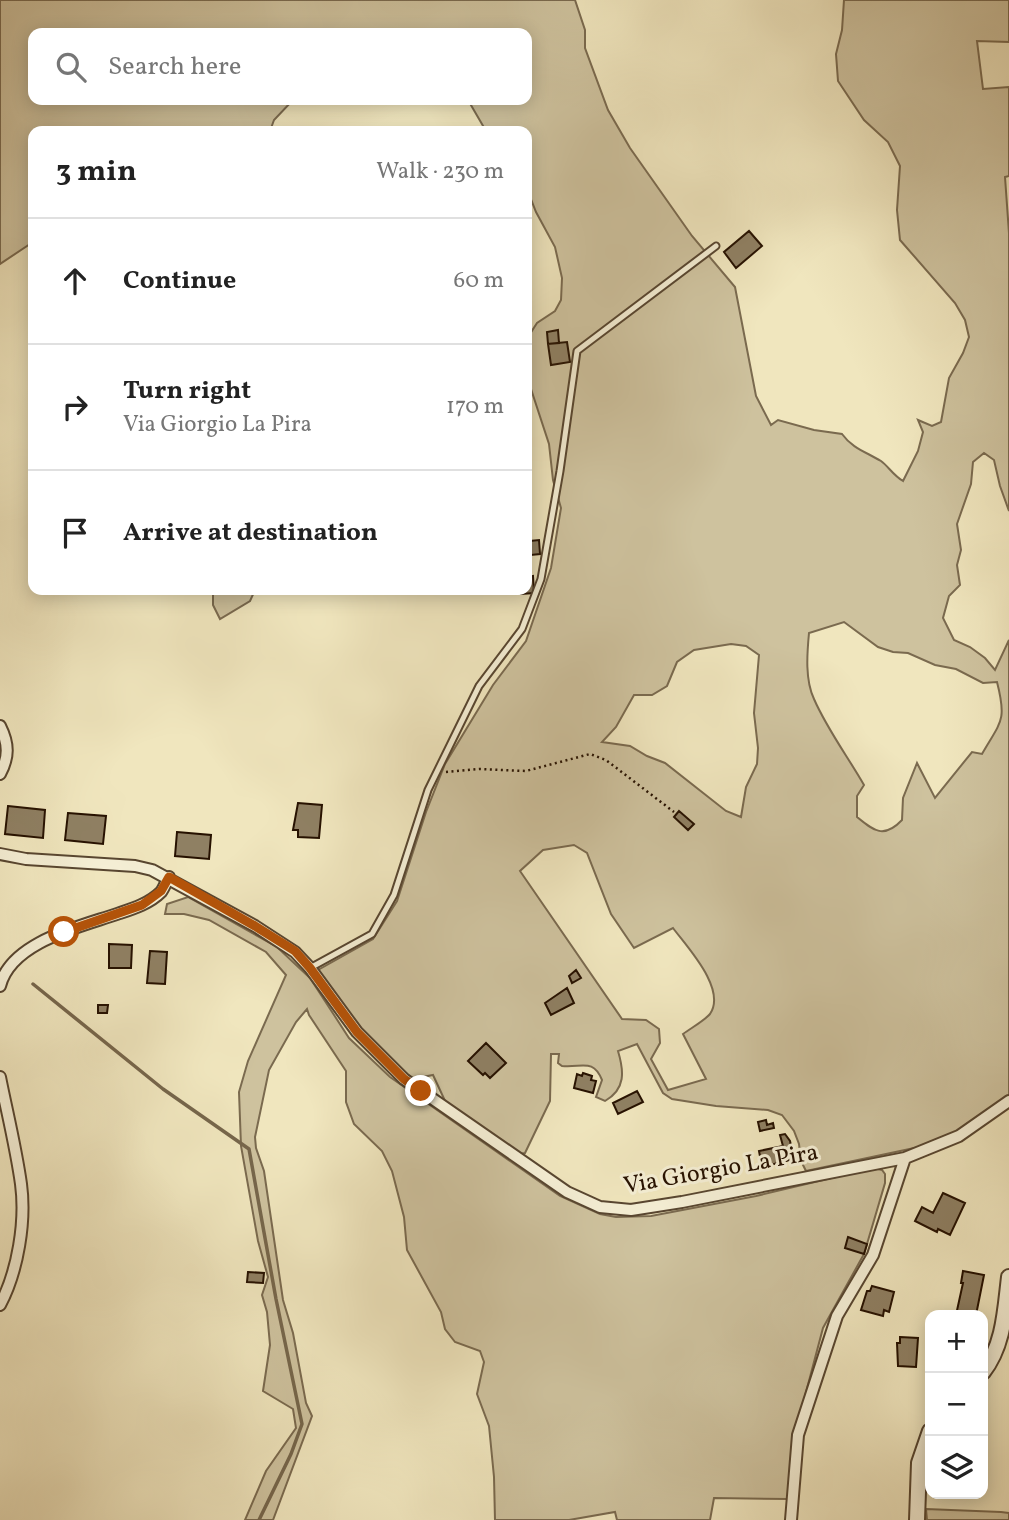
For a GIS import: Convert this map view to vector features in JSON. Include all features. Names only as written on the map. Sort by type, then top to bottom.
[{"type":"street","points":[[0,726],[7,744],[7,760],[0,774]]},
{"type":"street","name":"Via Giorgio La Pira","points":[[0,854],[26,859],[135,866],[152,870],[276,938],[295,951],[357,1032],[404,1079],[567,1192],[589,1204],[615,1210],[660,1206],[905,1158],[959,1136],[1009,1101]]},
{"type":"street","points":[[0,986],[3,975],[12,962],[38,944],[64,932],[142,905],[161,891],[169,877]]},
{"type":"street","points":[[0,1077],[22,1196],[17,1251],[6,1293],[0,1305]]},
{"type":"street","points":[[791,1520],[798,1435],[837,1316],[873,1255],[905,1158]]},
{"type":"street","points":[[988,1365],[1001,1333],[1009,1277]]},
{"type":"street","points":[[917,1520],[919,1462],[928,1436]]},
{"type":"lane","points":[[310,968],[372,934],[394,895],[428,790],[479,686],[522,629],[541,579],[577,351],[716,246]]},
{"type":"path","points":[[436,774],[479,769],[526,771],[590,754],[606,760],[674,812]]},
{"type":"shaded area","points":[[0,0],[575,0],[585,30],[585,48],[608,110],[630,148],[692,236],[735,287],[756,396],[771,425],[778,420],[842,434],[855,446],[881,461],[903,481],[918,451],[923,432],[918,420],[932,426],[941,422],[949,378],[969,337],[965,320],[955,303],[900,240],[897,210],[900,166],[888,142],[864,120],[838,81],[836,54],[842,30],[844,0],[1009,0],[1009,42],[977,41],[983,89],[1009,87],[1009,176],[1005,177],[1009,233],[1009,511],[994,460],[984,453],[973,462],[971,484],[957,524],[961,550],[957,565],[960,585],[949,596],[943,618],[954,640],[970,647],[995,670],[1009,640],[1009,1095],[958,1131],[919,1147],[806,1171],[794,1131],[782,1115],[768,1110],[672,1099],[663,1093],[637,1044],[618,1051],[622,1079],[617,1091],[605,1101],[596,1097],[602,1080],[595,1069],[591,1066],[562,1066],[558,1063],[559,1054],[551,1054],[550,1101],[525,1153],[520,1154],[446,1103],[433,1075],[413,1079],[398,1067],[361,1029],[318,970],[373,939],[397,901],[445,764],[493,685],[526,641],[551,568],[561,508],[553,480],[549,444],[532,392],[532,331],[537,323],[555,311],[561,300],[562,278],[555,247],[532,202],[532,126],[483,126],[471,105],[532,105],[532,28],[28,28],[28,105],[288,105],[272,126],[28,126],[28,245],[0,264]],"holes":[[[844,622],[878,647],[908,653],[935,665],[956,669],[983,683],[997,682],[1002,705],[1000,720],[982,754],[972,752],[935,798],[917,763],[903,798],[902,820],[890,830],[884,831],[874,829],[857,817],[857,796],[864,785],[814,699],[809,684],[807,658],[809,633]],[[731,644],[746,646],[759,655],[754,713],[757,764],[746,787],[741,817],[726,811],[665,763],[630,746],[602,742],[616,727],[634,695],[652,695],[667,686],[677,662],[694,650]],[[574,845],[587,853],[611,914],[634,948],[673,928],[703,969],[713,993],[714,1004],[707,1017],[683,1034],[706,1079],[668,1090],[651,1059],[660,1043],[659,1029],[646,1020],[622,1019],[520,871],[543,850]]]},
{"type":"shaded area","points":[[213,595],[253,595],[250,601],[220,619],[213,605]]},
{"type":"shaded area","points":[[188,897],[277,947],[310,978],[349,1038],[390,1077],[560,1196],[600,1214],[616,1217],[651,1216],[756,1196],[874,1168],[882,1170],[885,1183],[864,1254],[823,1328],[795,1434],[788,1499],[714,1498],[710,1520],[617,1520],[615,1512],[569,1520],[495,1520],[489,1426],[477,1394],[484,1362],[480,1351],[455,1342],[445,1329],[441,1312],[407,1250],[404,1217],[392,1171],[382,1151],[354,1124],[346,1102],[346,1071],[307,1009],[296,1022],[269,1070],[255,1137],[264,1171],[283,1300],[293,1333],[306,1403],[312,1416],[273,1520],[245,1520],[266,1471],[296,1428],[293,1409],[263,1391],[270,1345],[267,1312],[262,1295],[268,1277],[258,1241],[241,1146],[239,1092],[248,1061],[286,975],[266,952],[209,920],[184,914],[165,914],[167,904]]},
{"type":"shaded area","points":[[926,1509],[1009,1513],[1009,1520],[927,1520]]},
{"type":"building","points":[[749,231],[762,246],[736,268],[724,252]]},
{"type":"building","points":[[558,330],[559,343],[548,344],[547,332]]},
{"type":"building","points":[[567,342],[570,362],[551,365],[548,344]]},
{"type":"building","points":[[539,540],[540,554],[532,555],[532,541]]},
{"type":"building","points":[[298,803],[322,805],[319,838],[298,837],[298,830],[293,830]]},
{"type":"building","points":[[8,806],[45,810],[43,838],[5,834]]},
{"type":"building","points":[[679,811],[694,824],[688,830],[674,817]]},
{"type":"building","points":[[68,813],[106,816],[103,844],[65,840]]},
{"type":"building","points":[[177,832],[211,835],[209,859],[175,856]]},
{"type":"building","points":[[109,944],[132,945],[131,968],[109,968]]},
{"type":"building","points":[[150,951],[167,952],[165,984],[147,983]]},
{"type":"building","points":[[576,970],[581,978],[572,983],[569,976]]},
{"type":"building","points":[[567,988],[574,1003],[551,1015],[545,1003]]},
{"type":"building","points":[[98,1005],[108,1005],[107,1013],[98,1013]]},
{"type":"building","points":[[486,1043],[506,1063],[490,1078],[468,1061]]},
{"type":"building","points":[[583,1073],[592,1076],[591,1080],[596,1081],[593,1093],[574,1088],[577,1074],[582,1076]]},
{"type":"building","points":[[637,1091],[643,1102],[618,1114],[613,1103]]},
{"type":"building","points":[[766,1120],[767,1125],[773,1123],[774,1128],[760,1131],[758,1122]]},
{"type":"building","points":[[785,1134],[790,1141],[794,1159],[762,1167],[759,1151],[783,1146],[780,1135]]},
{"type":"building","points":[[943,1193],[965,1203],[950,1235],[915,1221],[922,1207],[933,1213]]},
{"type":"building","points":[[848,1237],[867,1244],[864,1254],[845,1248]]},
{"type":"building","points":[[963,1271],[984,1275],[977,1310],[957,1310]]},
{"type":"building","points":[[248,1272],[264,1273],[263,1283],[247,1282]]},
{"type":"building","points":[[872,1286],[894,1292],[889,1312],[884,1310],[883,1316],[861,1310],[867,1291],[870,1291]]},
{"type":"building","points":[[900,1337],[918,1338],[916,1367],[898,1366],[897,1343],[900,1343]]},
{"type":"waterway","points":[[33,984],[163,1089],[249,1149],[302,1424],[291,1454],[259,1520]]},
{"type":"route","points":[[64,932],[142,905],[161,891],[169,877],[295,951],[357,1032],[404,1079],[421,1091]]}]
